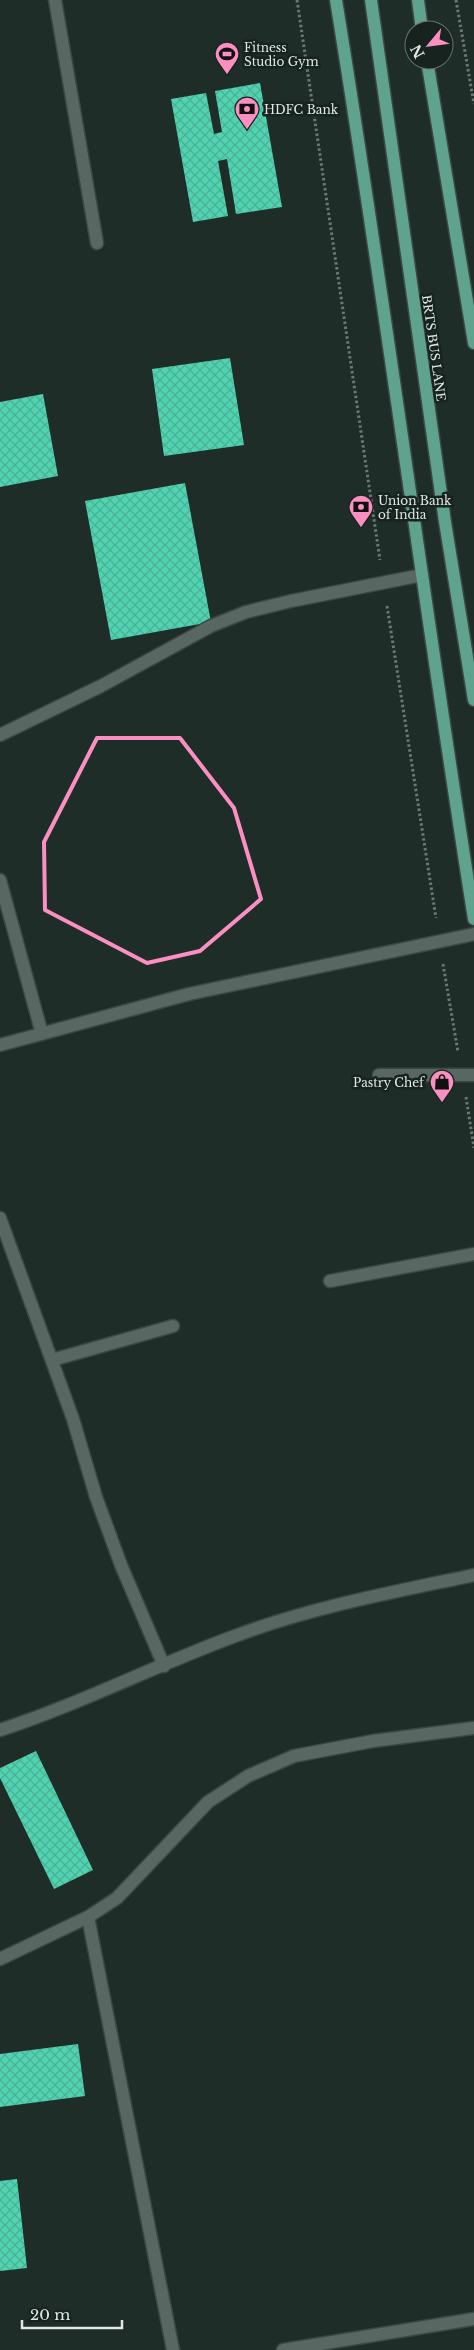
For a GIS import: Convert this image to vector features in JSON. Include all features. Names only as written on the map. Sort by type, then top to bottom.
[{"type":"main road","points":[[336,0],[372,219],[438,695],[474,919]]},
{"type":"main road","name":"BRTS BUS LANE","points":[[371,0],[444,512],[474,700]]},
{"type":"main road","points":[[418,0],[421,20]]},
{"type":"main road","points":[[429,70],[474,343]]},
{"type":"street","points":[[55,0],[97,242]]},
{"type":"street","points":[[0,734],[101,686],[211,626],[246,612],[291,601],[422,575]]},
{"type":"street","points":[[0,880],[42,1034]]},
{"type":"street","points":[[0,1045],[189,994],[474,934]]},
{"type":"street","points":[[379,1075],[474,1075]]},
{"type":"street","points":[[0,1218],[73,1419],[99,1506],[121,1566],[164,1666]]},
{"type":"street","points":[[330,1281],[474,1254]]},
{"type":"street","points":[[52,1360],[173,1326]]},
{"type":"street","points":[[0,1730],[36,1718],[236,1635],[299,1616],[474,1575]]},
{"type":"street","points":[[0,1959],[88,1917],[117,1898],[208,1802],[248,1776],[294,1756],[373,1741],[474,1728]]},
{"type":"street","points":[[88,1917],[173,2350]]},
{"type":"street","points":[[283,2350],[474,2319]]},
{"type":"path","points":[[456,0],[474,104]]},
{"type":"highlighted area","points":[[97,738],[180,738],[234,808],[261,899],[200,951],[147,963],[45,910],[44,842]]},
{"type":"building","points":[[260,83],[282,207],[236,214],[227,159],[218,161],[228,216],[193,222],[171,99],[206,93],[214,134],[222,132],[215,91]]},
{"type":"building","points":[[230,358],[244,445],[164,456],[152,369]]},
{"type":"building","points":[[43,394],[58,476],[0,487],[0,402]]},
{"type":"building","points":[[185,483],[211,622],[111,640],[85,501]]},
{"type":"building","points":[[36,1751],[93,1870],[54,1889],[0,1778],[0,1768]]},
{"type":"building","points":[[78,2044],[85,2096],[0,2107],[0,2054]]},
{"type":"building","points":[[17,2179],[27,2268],[0,2271],[0,2181]]},
{"type":"place","name":"Fitness Studio Gym","points":[[227,75]]},
{"type":"place","name":"HDFC Bank","points":[[247,130]]},
{"type":"place","name":"Union Bank of India","points":[[361,528]]},
{"type":"place","name":"Pastry Chef","points":[[442,1103]]}]
